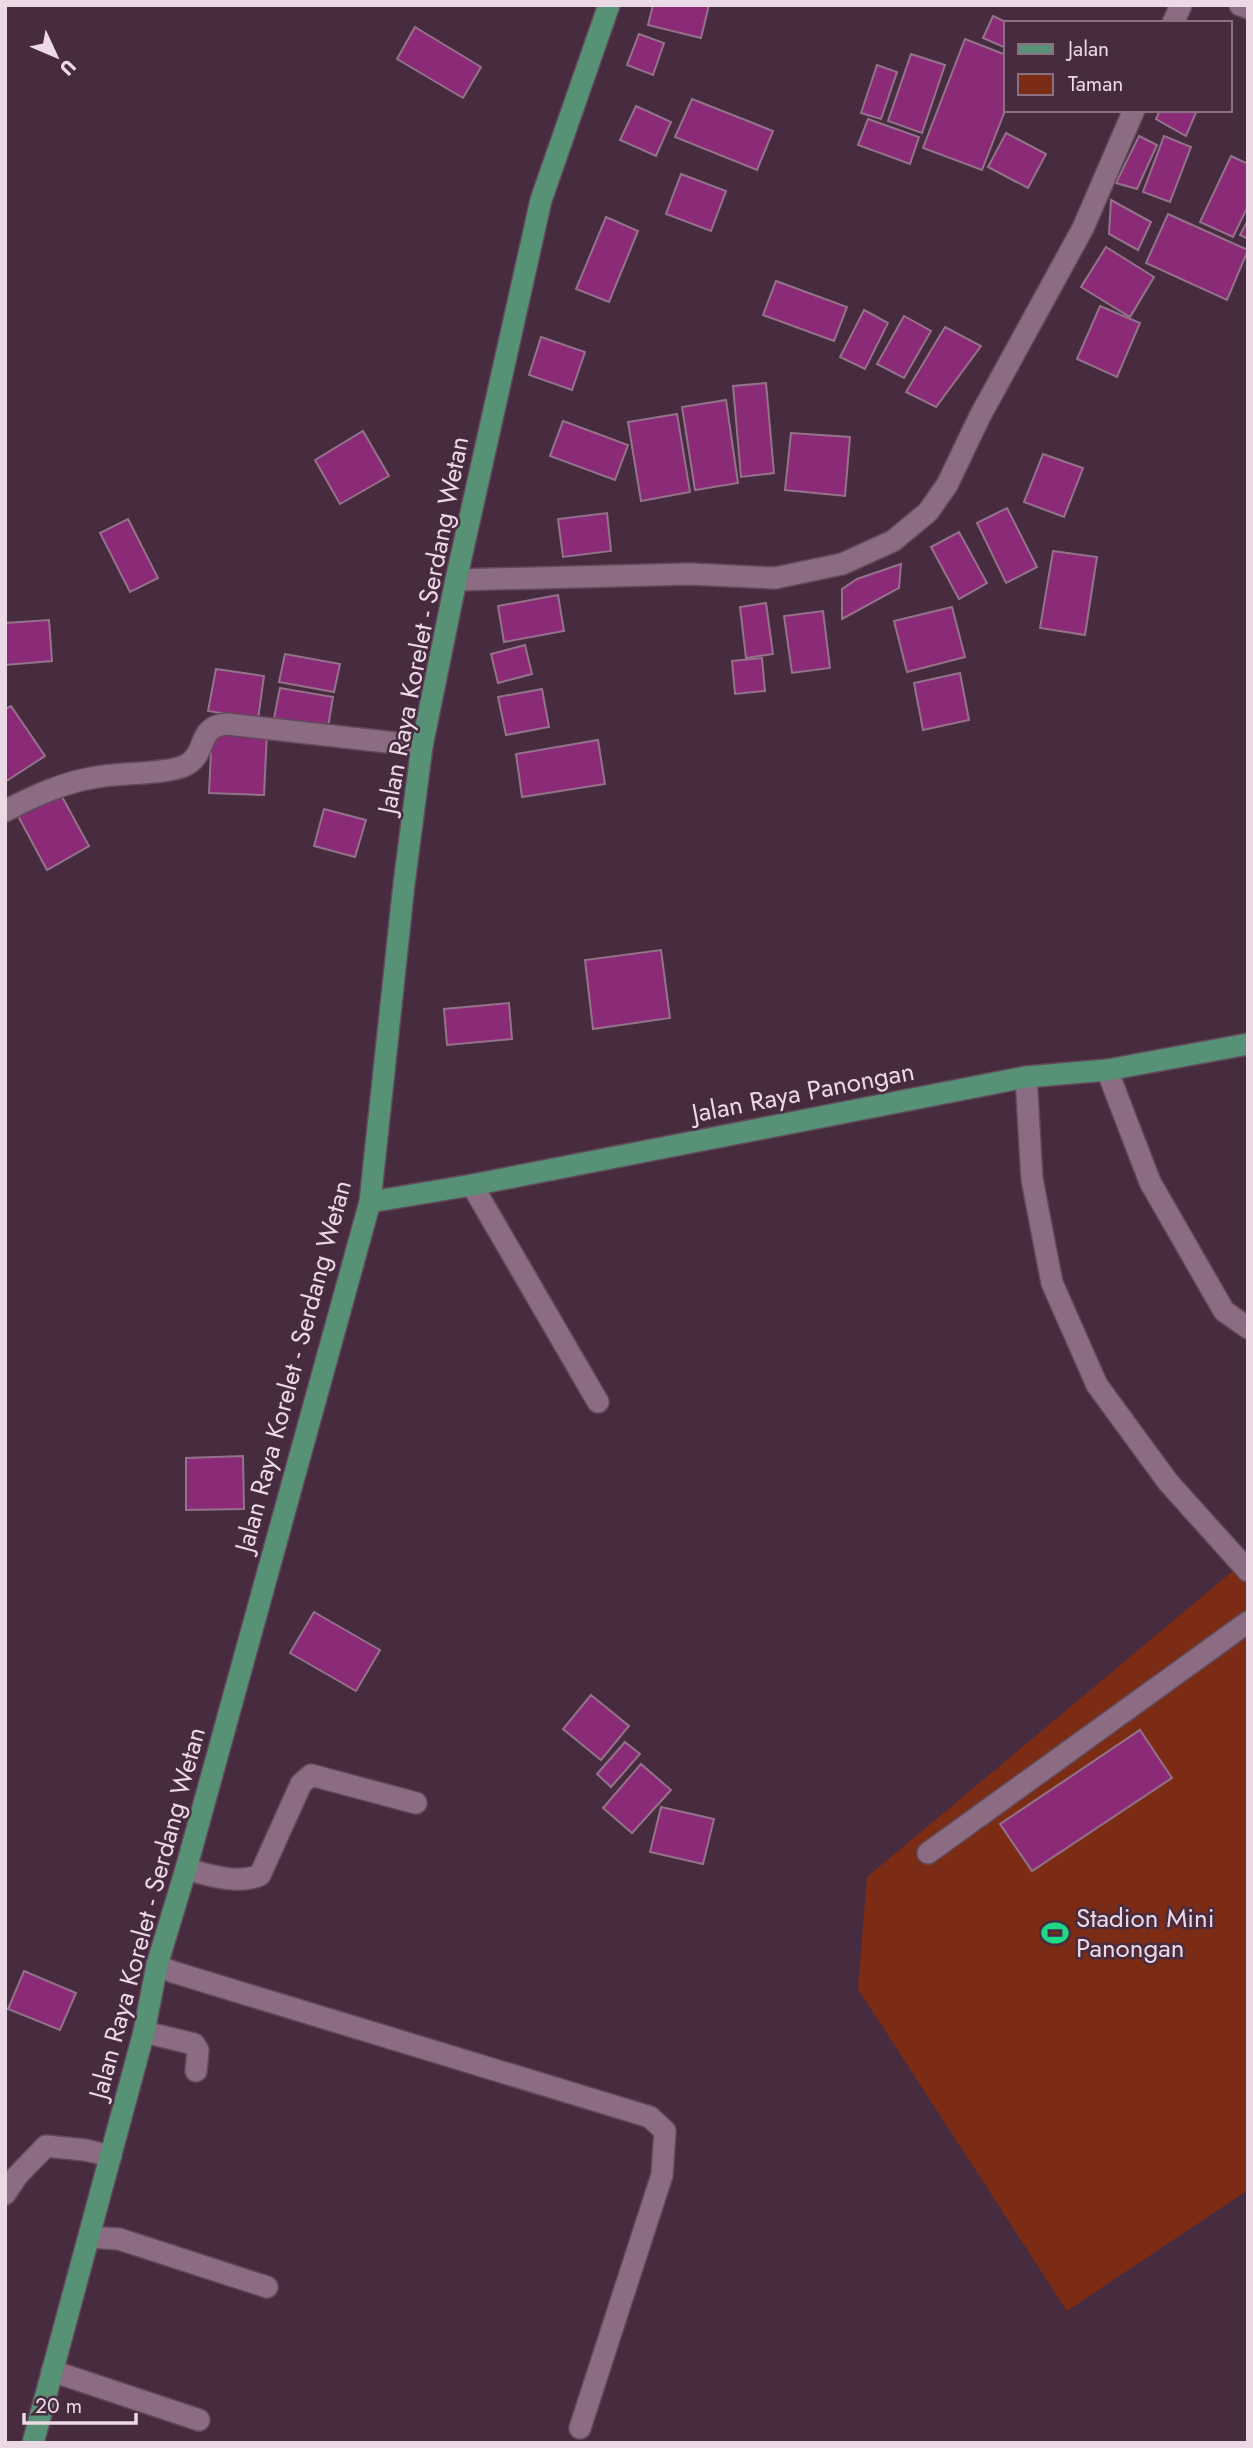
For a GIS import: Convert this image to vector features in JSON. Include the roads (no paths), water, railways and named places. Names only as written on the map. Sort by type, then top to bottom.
[{"type":"main road","name":"Jalan Raya Korelet - Serdang Wetan","points":[[33,2443],[144,2032],[157,1965],[186,1869],[370,1202],[404,884],[422,746],[456,580],[541,200],[610,5]]},
{"type":"main road","name":"Jalan Raya Panongan","points":[[370,1202],[472,1185],[1026,1077],[1107,1070],[1248,1044]]},
{"type":"street","points":[[1174,21],[1181,5]]},
{"type":"street","points":[[1240,5],[1248,8]]},
{"type":"street","points":[[456,580],[690,574],[775,578],[842,564],[893,541],[928,512],[947,485],[980,416],[1083,228],[1132,112]]},
{"type":"street","points":[[5,811],[39,793],[95,777],[184,766],[201,749],[207,730],[214,725],[227,724],[422,746]]},
{"type":"street","points":[[1107,1070],[1150,1182],[1224,1311],[1248,1328]]},
{"type":"street","points":[[1026,1077],[1032,1179],[1052,1283],[1097,1385],[1168,1482],[1248,1571]]},
{"type":"street","points":[[472,1185],[598,1402]]},
{"type":"street","points":[[928,1853],[1248,1622]]},
{"type":"street","points":[[186,1869],[212,1876],[248,1880],[260,1875],[301,1784],[311,1775],[416,1803]]},
{"type":"street","points":[[157,1965],[650,2117],[665,2132],[662,2175],[580,2428]]},
{"type":"street","points":[[144,2032],[194,2044],[198,2050],[196,2071]]},
{"type":"street","points":[[5,2194],[46,2146],[111,2156]]},
{"type":"street","points":[[89,2236],[119,2239],[267,2287]]},
{"type":"street","points":[[52,2371],[199,2420]]},
{"type":"place","name":"Stadion Mini Panongan","points":[[1055,1933]]}]
